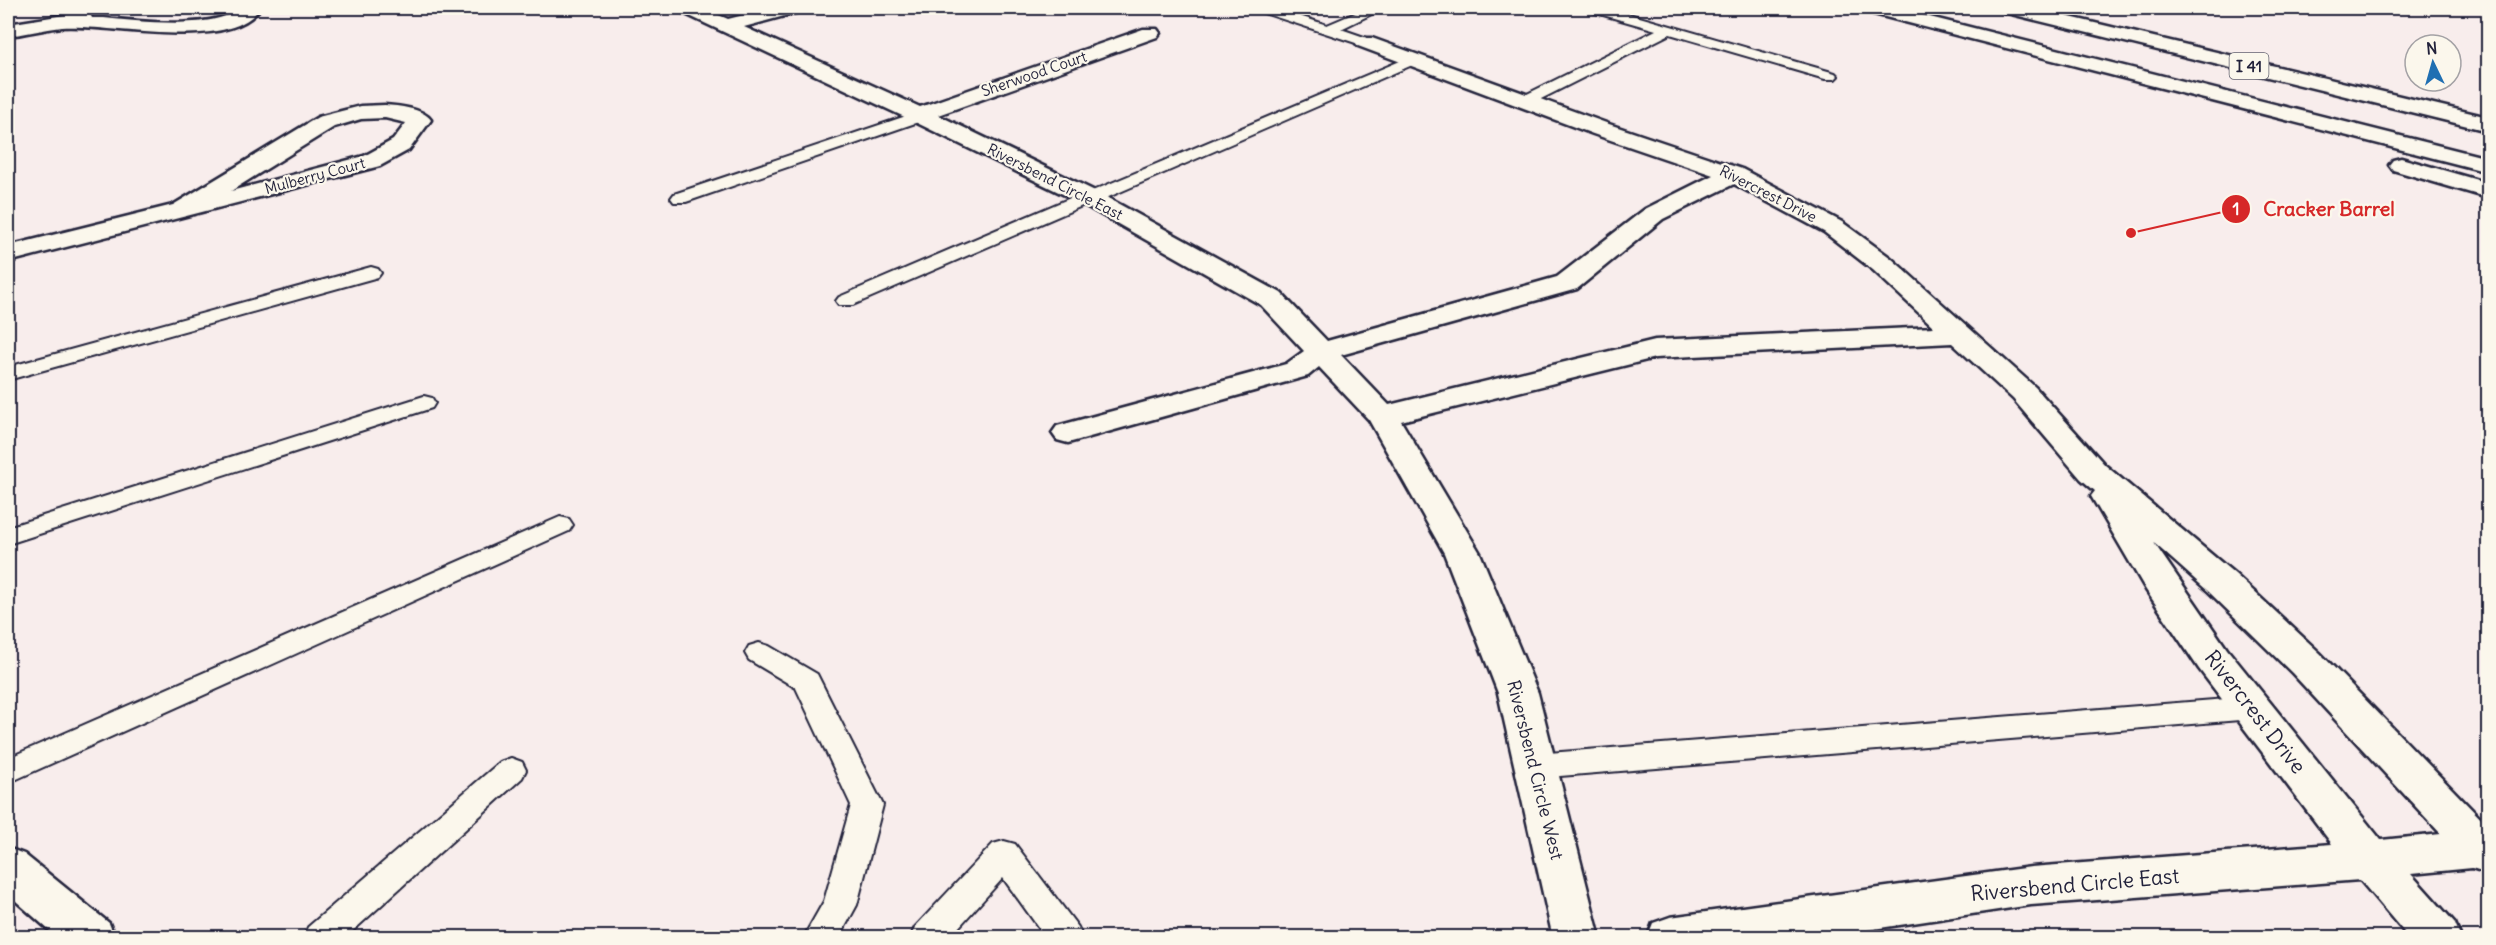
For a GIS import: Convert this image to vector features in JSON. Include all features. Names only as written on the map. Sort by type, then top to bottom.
[{"type":"main road","points":[[8,30],[147,8]]},
{"type":"main road","points":[[62,21],[188,27],[236,20],[251,8]]},
{"type":"main road","name":"Riversbend Circle East","points":[[688,8],[920,115],[1090,198],[1271,299],[1382,416]]},
{"type":"main road","points":[[724,26],[792,8]]},
{"type":"main road","name":"I 41","points":[[1873,8],[2488,165]]},
{"type":"main road","name":"I 41","points":[[2010,8],[2488,124]]},
{"type":"main road","name":"Sherwood Court","points":[[920,115],[1150,33]]},
{"type":"main road","name":"Rivercrest Drive","points":[[1365,42],[1734,174],[1833,228],[1882,264],[2024,393],[2093,472],[2222,584],[2306,663],[2486,850]]},
{"type":"main road","points":[[2114,69],[2350,149],[2488,191]]},
{"type":"main road","name":"Mulberry Court","points":[[8,254],[181,211],[328,174],[372,161],[400,145],[420,120],[404,113],[374,110],[348,114],[326,122],[181,211]]},
{"type":"main road","points":[[1068,433],[1298,370],[1322,352],[1567,283],[1654,214],[1734,174]]},
{"type":"main road","points":[[1382,416],[1655,349],[1959,334]]},
{"type":"main road","name":"Riversbend Circle West","points":[[1382,416],[1462,553],[1518,693],[1577,938]]},
{"type":"main road","name":"Rivercrest Drive","points":[[2093,472],[2159,581],[2213,659],[2370,860],[2438,938]]},
{"type":"main road","name":"Riversbend Circle East","points":[[1670,938],[1785,929],[2031,886],[2486,850]]},
{"type":"main road","points":[[8,867],[92,938]]},
{"type":"lane","points":[[1263,8],[1365,42]]},
{"type":"lane","points":[[1327,30],[1377,8]]},
{"type":"lane","points":[[1594,8],[1830,76]]},
{"type":"lane","points":[[1525,101],[1669,29]]},
{"type":"lane","points":[[846,301],[1412,60]]},
{"type":"lane","points":[[680,198],[920,115]]},
{"type":"lane","points":[[8,374],[371,273]]},
{"type":"lane","points":[[8,536],[424,403]]},
{"type":"lane","points":[[8,771],[560,525]]},
{"type":"lane","points":[[759,653],[807,681],[867,805],[840,904],[820,938]]},
{"type":"lane","points":[[1536,766],[2252,708]]},
{"type":"lane","points":[[320,938],[511,770]]},
{"type":"lane","points":[[927,938],[1004,854],[1066,938]]},
{"type":"place","name":"Cracker Barrel","points":[[2131,233]]}]
